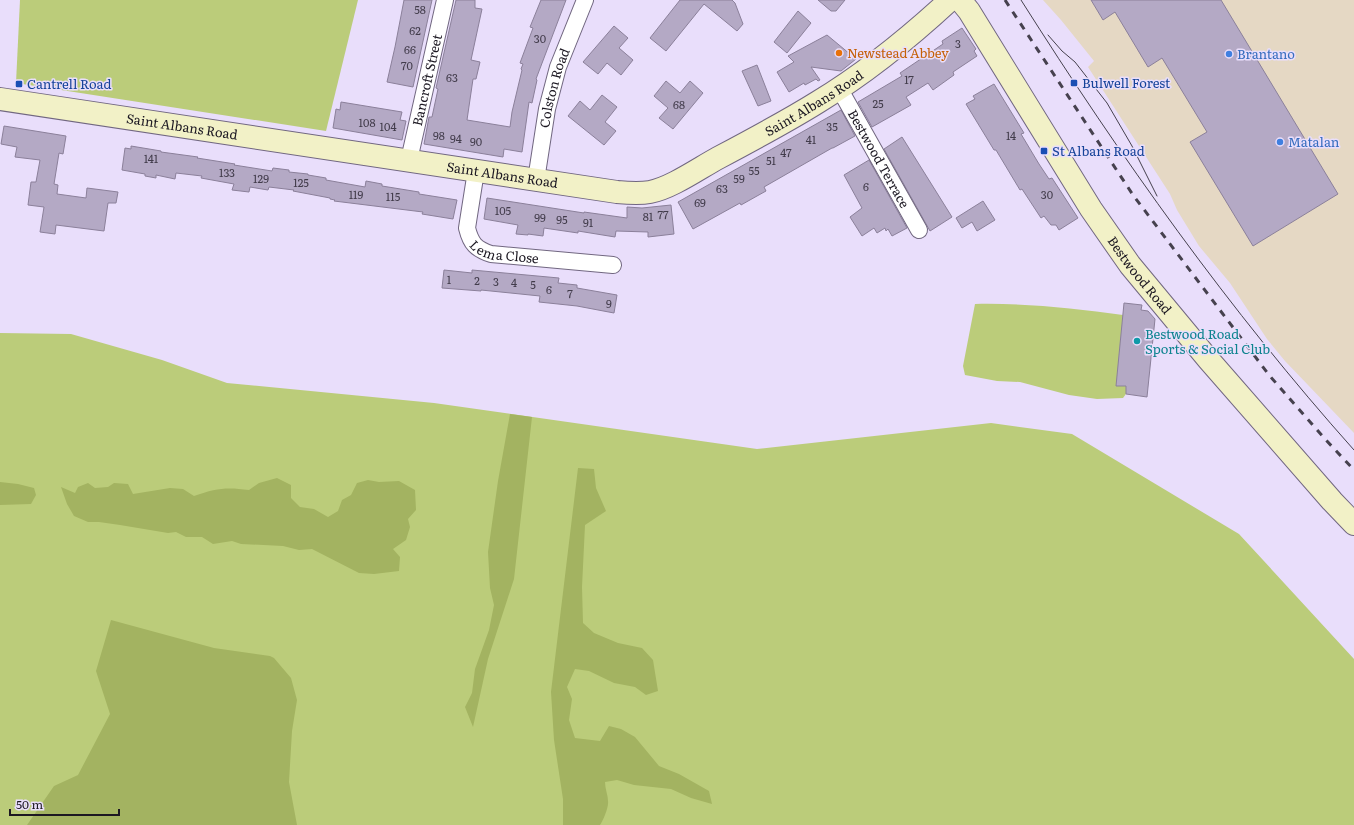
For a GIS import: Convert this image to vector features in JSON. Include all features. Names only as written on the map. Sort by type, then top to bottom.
[{"type":"street","name":"Bancroft Street","points":[[409,160],[445,0]]},
{"type":"street","name":"Colston Road","points":[[536,180],[546,109],[558,67],[585,0]]},
{"type":"street","name":"Saint Albans Road","points":[[0,99],[635,194],[651,192],[666,186],[819,101],[881,59],[931,18],[950,0]]},
{"type":"street","name":"Bestwood Road","points":[[960,0],[969,11],[1091,209],[1130,265],[1208,359],[1332,501],[1354,524]]},
{"type":"street","name":"Bestwood Terrace","points":[[839,88],[919,230]]},
{"type":"street","name":"Lema Close","points":[[476,171],[467,228],[469,238],[474,246],[491,254],[613,265]]},
{"type":"shaded area","points":[[1043,0],[1354,0],[1354,433],[1285,361],[1267,339],[1230,283],[1199,246],[1177,210],[1170,194],[1088,67],[1094,61]]},
{"type":"green space","points":[[20,0],[358,0],[326,131],[16,83]]},
{"type":"green space","points":[[975,304],[1049,306],[1123,315],[1117,386],[1126,386],[1126,394],[1123,398],[1097,399],[1069,395],[1020,382],[997,381],[965,375],[963,366]]},
{"type":"green space","points":[[0,333],[71,334],[162,360],[227,383],[434,403],[757,449],[991,423],[1072,434],[1239,534],[1354,659],[1354,825],[0,825]]},
{"type":"green space","points":[[510,414],[532,417],[514,579],[488,659],[473,727],[465,707],[472,693],[475,669],[489,630],[494,605],[490,588],[488,552],[498,481]]},
{"type":"green space","points":[[578,468],[594,469],[596,488],[606,511],[585,525],[582,587],[583,623],[594,633],[618,643],[642,648],[653,660],[658,691],[646,695],[635,687],[614,683],[589,671],[575,669],[567,687],[572,699],[569,720],[575,738],[600,741],[609,726],[621,729],[635,737],[659,766],[679,774],[709,791],[712,804],[691,798],[671,789],[634,785],[617,780],[605,782],[608,807],[600,825],[563,825],[563,799],[554,740],[551,692]]},
{"type":"green space","points":[[277,478],[291,485],[291,498],[300,507],[314,509],[328,517],[338,511],[342,500],[351,495],[357,483],[368,480],[379,482],[399,481],[415,490],[416,510],[408,519],[410,527],[406,540],[393,549],[400,557],[399,571],[374,574],[359,573],[312,549],[299,550],[283,546],[241,544],[232,541],[213,544],[202,537],[186,537],[176,532],[168,533],[99,522],[88,522],[74,516],[67,504],[61,487],[75,493],[78,487],[88,483],[95,488],[108,487],[114,483],[128,484],[133,494],[170,488],[183,489],[194,496],[209,491],[222,489],[249,490],[259,483]]},
{"type":"green space","points":[[0,482],[34,488],[36,495],[31,504],[0,505]]},
{"type":"green space","points":[[111,620],[214,648],[270,656],[274,658],[291,678],[297,700],[292,731],[289,782],[297,825],[27,825],[54,786],[78,775],[110,714],[96,671]]},
{"type":"building","points":[[404,0],[432,0],[413,87],[387,82]]},
{"type":"building","points":[[456,0],[475,0],[475,8],[482,9],[471,60],[480,62],[476,79],[473,79],[467,120],[510,127],[523,64],[520,63],[533,28],[530,27],[541,0],[566,0],[536,79],[532,103],[529,102],[522,152],[504,149],[503,157],[424,144],[429,117],[432,117],[438,89],[436,88]]},
{"type":"building","points":[[680,0],[732,0],[735,3],[743,24],[737,31],[704,4],[666,51],[650,38]]},
{"type":"building","points":[[818,0],[845,0],[836,11],[831,11]]},
{"type":"building","points":[[1091,0],[1221,0],[1338,194],[1253,246],[1190,142],[1207,132],[1162,58],[1148,67],[1115,12],[1103,20]]},
{"type":"building","points":[[798,11],[811,23],[787,53],[774,42]]},
{"type":"building","points":[[614,26],[628,38],[619,48],[633,60],[621,75],[607,63],[598,74],[583,62]]},
{"type":"building","points":[[962,28],[976,49],[974,51],[977,56],[953,72],[954,75],[933,90],[928,83],[906,97],[911,105],[872,127],[858,102],[902,76],[900,73],[943,44],[942,41]]},
{"type":"building","points":[[827,35],[856,59],[841,71],[811,67],[820,80],[818,81],[816,79],[805,85],[804,83],[789,92],[777,72],[794,62],[788,56]]},
{"type":"building","points":[[757,65],[771,101],[758,106],[742,71]]},
{"type":"building","points":[[666,81],[680,93],[690,81],[703,93],[673,129],[659,118],[668,108],[654,96]]},
{"type":"building","points":[[994,84],[1024,133],[1021,134],[1039,164],[1049,179],[1052,178],[1078,218],[1059,230],[1056,225],[1051,225],[1044,216],[1041,218],[1022,189],[1020,190],[966,104],[975,99],[973,96]]},
{"type":"building","points":[[602,95],[617,107],[605,122],[616,131],[604,145],[568,116],[580,101],[590,110]]},
{"type":"building","points":[[341,102],[402,112],[400,120],[406,121],[402,140],[333,128],[336,109],[340,110]]},
{"type":"building","points":[[841,110],[855,136],[764,187],[766,191],[741,205],[740,203],[693,229],[678,202]]},
{"type":"building","points":[[4,126],[66,136],[63,154],[59,153],[54,184],[58,185],[57,194],[86,198],[87,188],[118,192],[116,203],[108,203],[104,231],[56,225],[55,234],[40,232],[44,207],[28,205],[31,182],[36,182],[40,160],[15,157],[17,147],[1,144]]},
{"type":"building","points":[[902,137],[952,217],[930,231],[884,149]]},
{"type":"building","points":[[131,146],[272,171],[273,168],[289,170],[289,172],[308,174],[326,178],[326,180],[365,187],[366,181],[382,184],[382,186],[419,192],[419,194],[457,200],[453,219],[422,214],[423,212],[334,201],[335,200],[330,198],[293,191],[294,190],[269,187],[268,190],[250,187],[249,192],[232,190],[234,184],[201,178],[202,176],[176,173],[175,179],[156,175],[156,178],[145,176],[145,174],[122,170],[125,148],[131,149]]},
{"type":"building","points":[[869,160],[907,228],[892,236],[888,229],[886,231],[885,228],[877,233],[874,228],[862,236],[850,217],[862,208],[844,175]]},
{"type":"building","points":[[487,198],[627,218],[627,207],[642,208],[671,205],[674,234],[648,237],[648,232],[616,231],[615,237],[578,231],[578,233],[544,228],[543,236],[516,234],[518,225],[484,219]]},
{"type":"building","points":[[983,201],[995,220],[977,231],[972,222],[962,228],[956,218]]},
{"type":"building","points":[[444,270],[472,273],[472,270],[559,278],[558,283],[577,285],[577,288],[617,295],[614,313],[577,306],[539,302],[540,296],[442,288]]},
{"type":"building","name":"Bestwood Road Sports & Social Club","points":[[1124,303],[1142,305],[1141,310],[1148,311],[1155,319],[1147,397],[1126,394],[1126,386],[1116,386]]},
{"type":"tram line","points":[[1021,0],[1137,175],[1178,232],[1263,343],[1354,450]]},
{"type":"tram line","points":[[1048,35],[1062,51],[1075,62],[1107,103],[1132,146],[1157,196]]},
{"type":"railway","points":[[1005,0],[1133,195],[1269,375],[1354,470]]},
{"type":"place","name":"Newstead Abbey","points":[[839,53]]},
{"type":"place","name":"Brantano","points":[[1229,54]]},
{"type":"place","name":"Bulwell Forest","points":[[1074,83]]},
{"type":"place","name":"Cantrell Road","points":[[19,84]]},
{"type":"place","name":"Matalan","points":[[1280,142]]},
{"type":"place","name":"St Albans Road","points":[[1044,151]]},
{"type":"place","name":"Bestwood Road Sports & Social Club","points":[[1137,341]]}]
